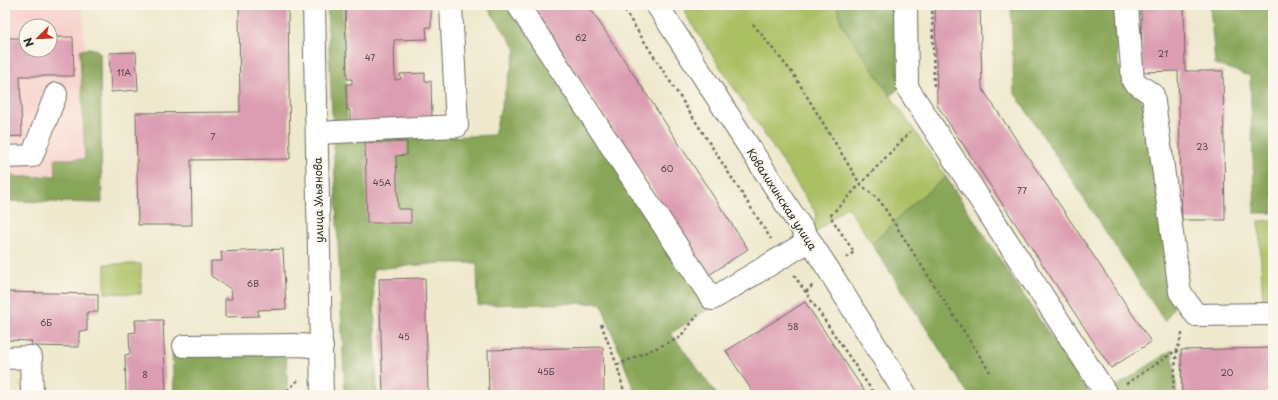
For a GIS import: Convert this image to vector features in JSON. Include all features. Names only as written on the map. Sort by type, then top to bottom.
[{"type":"street","name":"улица Ульянова","points":[[314,5],[322,395]]},
{"type":"street","points":[[317,133],[457,126],[451,5]]},
{"type":"street","points":[[518,5],[712,299],[809,241]]},
{"type":"street","name":"Ковалихинская улица","points":[[657,5],[830,272],[906,395]]},
{"type":"street","points":[[906,5],[907,87],[1107,395]]},
{"type":"street","points":[[1127,5],[1133,81],[1153,95],[1180,292],[1196,315],[1273,314]]},
{"type":"street","points":[[5,157],[32,156],[56,94]]},
{"type":"street","points":[[184,346],[300,345],[322,347]]},
{"type":"street","points":[[5,358],[31,357],[32,395]]},
{"type":"path","points":[[621,5],[782,257],[875,395]]},
{"type":"path","points":[[753,24],[794,75],[860,184],[880,201],[990,372]]},
{"type":"path","points":[[806,292],[854,252],[830,216],[926,116]]},
{"type":"path","points":[[617,364],[679,338],[712,299]]},
{"type":"path","points":[[1172,395],[1176,350],[1191,308]]},
{"type":"path","points":[[601,324],[617,364],[625,395]]},
{"type":"path","points":[[283,395],[301,377]]},
{"type":"shaded area","points":[[5,5],[82,5],[95,198],[13,197],[10,152],[5,152]]},
{"type":"green space","points":[[327,5],[342,5],[348,141],[494,135],[516,49],[486,5],[527,5],[717,304],[671,333],[717,395],[686,395],[683,391],[636,395],[601,303],[478,305],[477,263],[442,263],[373,269],[377,395],[345,395]]},
{"type":"green space","points":[[695,5],[837,5],[841,23],[946,177],[915,202],[872,244],[847,206],[813,235],[816,213],[684,12]]},
{"type":"green space","points":[[837,5],[896,5],[899,88],[891,96],[841,23]]},
{"type":"green space","points":[[1011,5],[1114,5],[1118,65],[1143,103],[1176,303],[1165,322],[1014,92]]},
{"type":"green space","points":[[1210,5],[1273,5],[1273,213],[1255,213],[1250,76],[1215,64]]},
{"type":"green space","points":[[89,48],[97,50],[100,53],[102,203],[5,201],[5,172],[19,177],[56,176],[55,159],[85,159],[80,51]]},
{"type":"green space","points":[[946,177],[1074,372],[1091,395],[969,395],[872,244],[915,202]]},
{"type":"green space","points":[[1273,220],[1273,307],[1263,307],[1259,221]]},
{"type":"green space","points":[[105,264],[141,264],[141,294],[105,293]]},
{"type":"green space","points":[[286,350],[288,395],[174,395],[172,354]]},
{"type":"green space","points":[[1172,350],[1177,395],[1119,395],[1114,388]]},
{"type":"building","points":[[239,5],[288,5],[290,159],[191,160],[192,225],[138,225],[136,113],[240,112]]},
{"type":"building","points":[[345,5],[431,5],[431,27],[426,27],[427,39],[394,40],[395,80],[401,79],[400,74],[425,73],[425,81],[431,81],[432,118],[350,121],[350,110],[347,110],[346,84],[352,84],[352,79],[347,79]]},
{"type":"building","points":[[532,5],[588,5],[748,249],[709,275]]},
{"type":"building","points":[[935,5],[980,5],[982,88],[1151,342],[1111,368],[937,105]]},
{"type":"building","points":[[1141,5],[1184,5],[1185,71],[1223,71],[1225,220],[1182,220],[1178,71],[1142,72]]},
{"type":"building","points":[[58,37],[73,37],[74,76],[20,76],[22,136],[5,137],[5,38],[18,38],[18,58],[58,58]]},
{"type":"building","points":[[136,52],[138,90],[111,92],[109,53]]},
{"type":"building","points":[[365,142],[407,142],[407,155],[396,156],[398,209],[411,209],[411,223],[367,223]]},
{"type":"building","points":[[283,249],[286,309],[258,310],[259,316],[225,317],[225,299],[232,299],[231,289],[211,276],[211,261],[222,261],[221,252]]},
{"type":"building","points":[[425,278],[428,393],[383,395],[379,279]]},
{"type":"building","points":[[5,292],[98,294],[98,312],[87,312],[87,331],[79,331],[79,347],[31,346],[32,341],[5,340]]},
{"type":"building","points":[[805,302],[867,395],[746,395],[752,391],[726,351]]},
{"type":"building","points":[[135,320],[163,320],[166,395],[126,394],[125,355],[130,354],[129,333],[136,332]]},
{"type":"building","points":[[603,347],[604,393],[489,395],[488,350]]},
{"type":"building","points":[[1273,348],[1273,394],[1182,395],[1181,350]]}]
